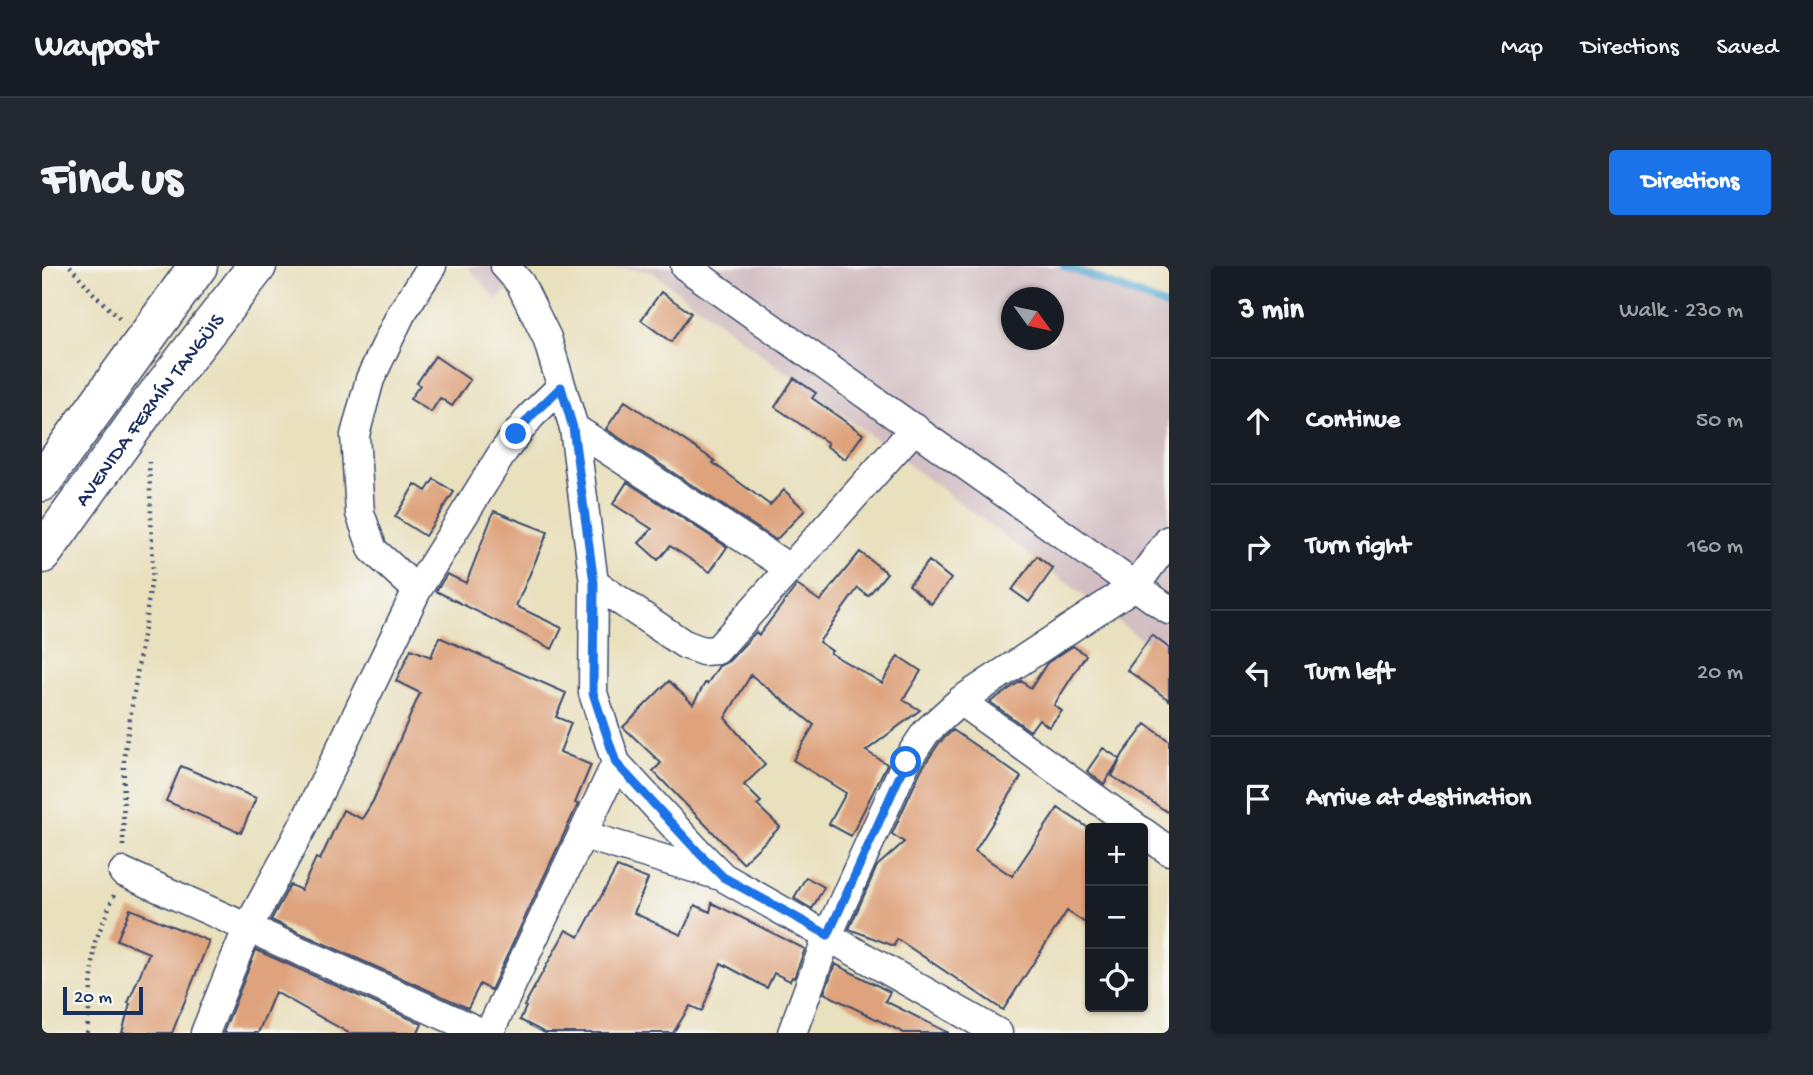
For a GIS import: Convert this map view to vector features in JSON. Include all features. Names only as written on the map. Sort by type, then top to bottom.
[{"type":"main road","name":"AVENIDA FERMÍN TANGÜIS","points":[[42,482],[198,266]]},
{"type":"main road","name":"AVENIDA FERMÍN TANGÜIS","points":[[42,554],[146,409],[257,266]]},
{"type":"street","points":[[417,590],[373,550],[360,513],[355,435],[370,379],[401,314],[432,266]]},
{"type":"street","points":[[505,266],[520,283],[547,338],[573,428],[594,583],[593,693],[616,763],[723,877]]},
{"type":"street","points":[[684,266],[1169,610]]},
{"type":"street","points":[[205,1033],[247,929],[303,827],[417,590],[503,452],[531,416],[561,387]]},
{"type":"street","points":[[573,428],[789,568]]},
{"type":"street","points":[[594,583],[684,644],[703,651],[717,650],[915,428]]},
{"type":"street","points":[[792,1033],[828,935],[906,762],[926,732],[960,701],[1136,585],[1169,540]]},
{"type":"street","points":[[960,701],[1130,823]]},
{"type":"street","points":[[489,1033],[616,763]]},
{"type":"street","points":[[583,835],[723,877],[998,1033]]},
{"type":"street","points":[[1148,836],[1169,851]]},
{"type":"street","points":[[123,872],[483,1033]]},
{"type":"path","points":[[70,266],[143,342]]},
{"type":"path","points":[[87,1033],[95,942],[123,872],[124,757],[153,571],[146,409]]},
{"type":"shaded area","points":[[467,266],[539,266],[496,299]]},
{"type":"shaded area","points":[[597,266],[1081,266],[1169,307],[1169,660],[651,271]]},
{"type":"building","points":[[661,292],[691,313],[671,342],[641,320]]},
{"type":"building","points":[[435,356],[470,380],[452,406],[440,398],[431,412],[410,399]]},
{"type":"building","points":[[794,378],[816,393],[812,398],[863,434],[845,459],[826,446],[828,443],[775,407]]},
{"type":"building","points":[[625,401],[715,461],[713,463],[770,505],[784,490],[805,510],[776,540],[606,429]]},
{"type":"building","points":[[434,479],[454,492],[425,536],[395,517],[415,484],[426,491]]},
{"type":"building","points":[[627,482],[727,547],[710,572],[670,546],[658,560],[639,543],[652,529],[613,504]]},
{"type":"building","points":[[494,511],[548,532],[516,606],[562,628],[552,649],[436,591],[447,574],[466,583]]},
{"type":"building","points":[[860,552],[887,573],[868,596],[858,588],[819,642],[832,651],[830,653],[882,683],[898,656],[921,671],[903,700],[920,710],[866,751],[887,764],[851,836],[829,824],[846,793],[793,760],[814,725],[751,675],[725,718],[765,765],[744,785],[761,802],[757,805],[780,827],[743,863],[653,771],[661,763],[623,727],[669,681],[693,704],[719,666],[729,661],[756,632],[759,635],[797,585],[820,601]]},
{"type":"building","points":[[1037,556],[1053,569],[1029,602],[1012,590]]},
{"type":"building","points":[[929,561],[951,579],[931,604],[909,585]]},
{"type":"building","points":[[1152,635],[1169,648],[1169,700],[1127,670]]},
{"type":"building","points":[[439,637],[566,693],[556,717],[571,723],[560,752],[591,765],[575,803],[578,804],[491,990],[480,984],[468,1008],[271,920],[290,885],[301,890],[316,858],[320,860],[343,810],[362,819],[373,801],[420,693],[396,681],[411,649],[431,657]]},
{"type":"building","points":[[1073,646],[1086,655],[1054,705],[1062,711],[1049,727],[1039,719],[1030,731],[990,702],[1021,681],[1031,688],[1047,663]]},
{"type":"building","points":[[1146,724],[1169,741],[1169,813],[1112,776],[1123,754]]},
{"type":"building","points":[[953,730],[1021,777],[975,851],[1012,876],[1058,808],[1085,826],[1085,923],[1067,911],[1003,1010],[897,939],[894,946],[849,929],[877,866],[904,842],[892,834],[921,770],[939,743]]},
{"type":"building","points":[[1103,748],[1120,759],[1104,784],[1087,771]]},
{"type":"building","points":[[181,766],[256,798],[241,833],[166,801]]},
{"type":"building","points":[[617,867],[648,879],[634,913],[681,935],[695,905],[710,912],[712,903],[805,949],[794,978],[790,981],[774,973],[767,988],[721,963],[702,1011],[690,1006],[673,1033],[545,1033],[520,1020],[526,1007],[524,1006],[566,930],[579,937]]},
{"type":"building","points":[[806,877],[824,887],[812,909],[794,898]]},
{"type":"building","points":[[130,909],[209,941],[172,1033],[122,1033],[130,1004],[128,1003],[149,953],[117,940]]},
{"type":"building","points":[[256,950],[422,1024],[418,1033],[349,1033],[275,992],[258,1033],[223,1033]]},
{"type":"building","points":[[835,964],[890,992],[885,1001],[949,1033],[904,1033],[824,993]]},
{"type":"waterway","points":[[1064,266],[1169,307]]},
{"type":"route","points":[[516,434],[561,387],[573,428],[594,583],[593,693],[616,763],[723,877],[828,935],[906,762]]}]
